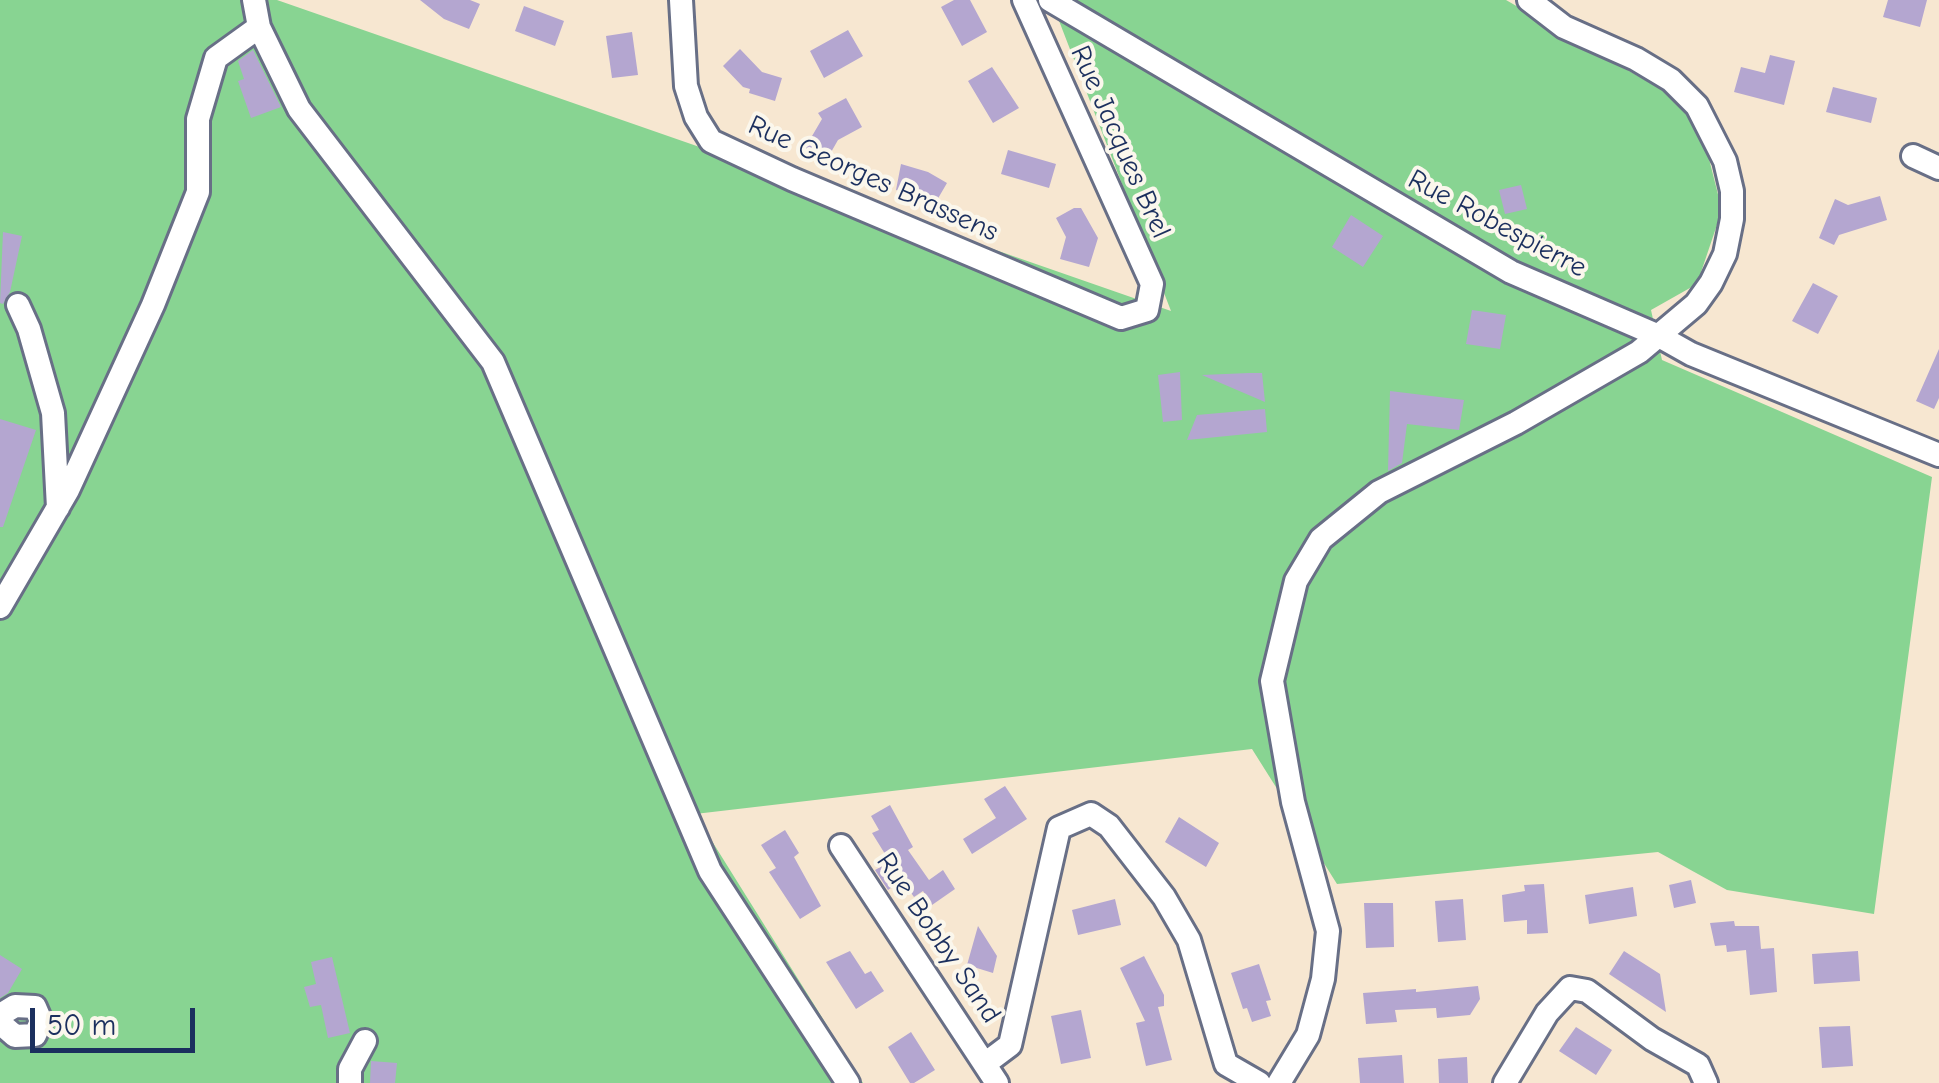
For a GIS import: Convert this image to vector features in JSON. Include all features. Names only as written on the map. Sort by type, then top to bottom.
[{"type":"street","points":[[254,0],[260,27],[299,109],[493,362],[710,871],[848,1083]]},
{"type":"street","name":"Rue Georges Brassens","points":[[680,0],[686,86],[696,117],[711,140],[792,180],[1120,318],[1148,310]]},
{"type":"street","name":"Rue Jacques Brel","points":[[1024,0],[1152,284],[1148,310]]},
{"type":"street","name":"Rue Robespierre","points":[[1050,0],[1511,272],[1659,336],[1691,354],[1939,456]]},
{"type":"street","points":[[1280,1083],[1308,1035],[1323,978],[1328,930],[1294,802],[1272,681],[1296,582],[1321,539],[1379,492],[1516,423],[1639,352],[1696,304],[1726,254],[1732,191],[1726,161],[1697,106],[1671,80],[1636,59],[1564,27],[1529,0]]},
{"type":"street","points":[[0,608],[58,508],[153,305],[198,192],[198,120],[216,58],[260,27]]},
{"type":"street","points":[[1913,156],[1939,168]]},
{"type":"street","points":[[18,305],[29,329],[53,413],[58,508]]},
{"type":"street","name":"Rue Bobby Sand","points":[[841,846],[992,1073],[1010,1046],[1059,828],[1090,814],[1109,826],[1164,897],[1189,940],[1226,1064],[1258,1083]]},
{"type":"street","points":[[1505,1083],[1547,1012],[1570,988],[1587,992],[1652,1039],[1698,1065],[1706,1083]]},
{"type":"street","points":[[0,1015],[16,1006],[35,1007],[42,1021],[35,1035],[15,1036],[0,1023]]},
{"type":"street","points":[[350,1083],[350,1069],[365,1041]]},
{"type":"green space","points":[[0,0],[277,0],[1171,311],[1051,0],[1506,0],[1683,102],[1706,147],[1722,210],[1697,284],[1651,310],[1662,360],[1932,477],[1874,914],[1727,890],[1658,852],[1337,884],[1252,749],[695,814],[863,1083],[0,1083]]},
{"type":"building","points":[[420,0],[470,0],[480,4],[469,29],[444,19]]},
{"type":"building","points":[[954,0],[970,0],[987,32],[962,46],[941,7]]},
{"type":"building","points":[[1888,0],[1927,0],[1920,27],[1883,17]]},
{"type":"building","points":[[524,6],[564,21],[555,46],[515,31]]},
{"type":"building","points":[[848,30],[863,56],[824,78],[810,51]]},
{"type":"building","points":[[632,32],[638,75],[612,78],[606,36]]},
{"type":"building","points":[[740,49],[762,72],[782,78],[775,101],[749,93],[750,89],[743,87],[723,66]]},
{"type":"building","points":[[253,50],[281,107],[251,118],[238,81],[244,79],[238,61]]},
{"type":"building","points":[[1770,55],[1795,61],[1784,105],[1734,92],[1741,67],[1765,73]]},
{"type":"building","points":[[992,67],[1019,108],[993,123],[968,81]]},
{"type":"building","points":[[1833,87],[1877,98],[1871,123],[1826,112]]},
{"type":"building","points":[[846,98],[862,127],[838,140],[826,161],[805,148],[822,119],[818,113]]},
{"type":"building","points":[[1008,150],[1056,164],[1049,188],[1001,174]]},
{"type":"building","points":[[901,164],[947,183],[933,207],[896,190]]},
{"type":"building","points":[[1521,185],[1527,209],[1505,214],[1499,190]]},
{"type":"building","points":[[1880,196],[1887,220],[1839,235],[1834,245],[1819,238],[1835,199],[1848,205]]},
{"type":"building","points":[[1081,208],[1098,238],[1089,267],[1060,259],[1066,237],[1056,218]]},
{"type":"building","points":[[1351,215],[1383,236],[1363,267],[1332,247]]},
{"type":"building","points":[[3,232],[22,236],[10,292],[3,304],[0,303]]},
{"type":"building","points":[[1813,283],[1838,296],[1818,334],[1792,321]]},
{"type":"building","points":[[1472,310],[1506,315],[1500,349],[1466,344]]},
{"type":"building","points":[[1939,349],[1939,398],[1934,409],[1916,401]]},
{"type":"building","points":[[1180,372],[1182,420],[1163,422],[1158,375]]},
{"type":"building","points":[[1249,373],[1262,373],[1265,402],[1202,375]]},
{"type":"building","points":[[1390,391],[1464,400],[1459,430],[1407,424],[1402,463],[1388,471]]},
{"type":"building","points":[[1265,409],[1267,432],[1187,440],[1197,415]]},
{"type":"building","points":[[0,419],[36,430],[3,527],[0,527]]},
{"type":"building","points":[[1005,786],[1027,819],[972,854],[963,839],[996,818],[984,799]]},
{"type":"building","points":[[890,805],[913,847],[908,850],[929,880],[943,870],[955,889],[932,905],[923,891],[914,897],[902,880],[888,890],[875,870],[890,862],[872,833],[879,830],[871,816]]},
{"type":"building","points":[[1179,817],[1219,843],[1206,867],[1165,842]]},
{"type":"building","points":[[785,830],[799,853],[794,857],[821,906],[800,919],[769,872],[776,868],[761,845]]},
{"type":"building","points":[[1691,880],[1696,903],[1674,908],[1669,885]]},
{"type":"building","points":[[1544,884],[1548,933],[1527,934],[1527,920],[1504,922],[1502,895],[1525,891],[1524,885]]},
{"type":"building","points":[[1633,887],[1637,916],[1589,924],[1585,895]]},
{"type":"building","points":[[1115,899],[1121,925],[1078,935],[1072,910]]},
{"type":"building","points":[[1463,899],[1466,940],[1438,942],[1435,901]]},
{"type":"building","points":[[1364,903],[1393,903],[1394,947],[1366,948]]},
{"type":"building","points":[[1734,921],[1735,926],[1759,926],[1761,949],[1774,948],[1777,992],[1750,995],[1746,950],[1727,952],[1726,945],[1715,946],[1710,923]]},
{"type":"building","points":[[978,926],[997,956],[993,973],[967,965]]},
{"type":"building","points":[[850,951],[865,974],[871,971],[884,991],[856,1009],[826,962]]},
{"type":"building","points":[[1624,951],[1660,974],[1666,1012],[1609,974]]},
{"type":"building","points":[[1858,951],[1860,981],[1814,984],[1812,954]]},
{"type":"building","points":[[0,955],[22,969],[8,993],[0,998]]},
{"type":"building","points":[[1144,956],[1164,995],[1164,1006],[1158,1007],[1172,1060],[1146,1066],[1136,1023],[1145,1021],[1120,968]]},
{"type":"building","points":[[332,957],[350,1033],[328,1038],[321,1005],[310,1007],[304,987],[316,984],[311,962]]},
{"type":"building","points":[[1259,964],[1271,1000],[1266,1001],[1271,1016],[1252,1022],[1247,1008],[1243,1009],[1231,973]]},
{"type":"building","points":[[1478,986],[1480,999],[1470,1015],[1437,1018],[1436,1008],[1395,1010],[1397,1022],[1366,1024],[1363,993]]},
{"type":"building","points":[[1081,1010],[1091,1058],[1061,1064],[1051,1016]]},
{"type":"building","points":[[1850,1026],[1853,1066],[1822,1068],[1819,1027]]},
{"type":"building","points":[[1576,1027],[1612,1050],[1596,1075],[1559,1051]]},
{"type":"building","points":[[911,1032],[935,1070],[914,1083],[910,1083],[888,1047]]},
{"type":"building","points":[[1402,1055],[1404,1083],[1360,1083],[1358,1058]]},
{"type":"building","points":[[1467,1057],[1468,1083],[1439,1083],[1438,1059]]},
{"type":"building","points":[[371,1061],[397,1063],[395,1083],[370,1083]]}]
